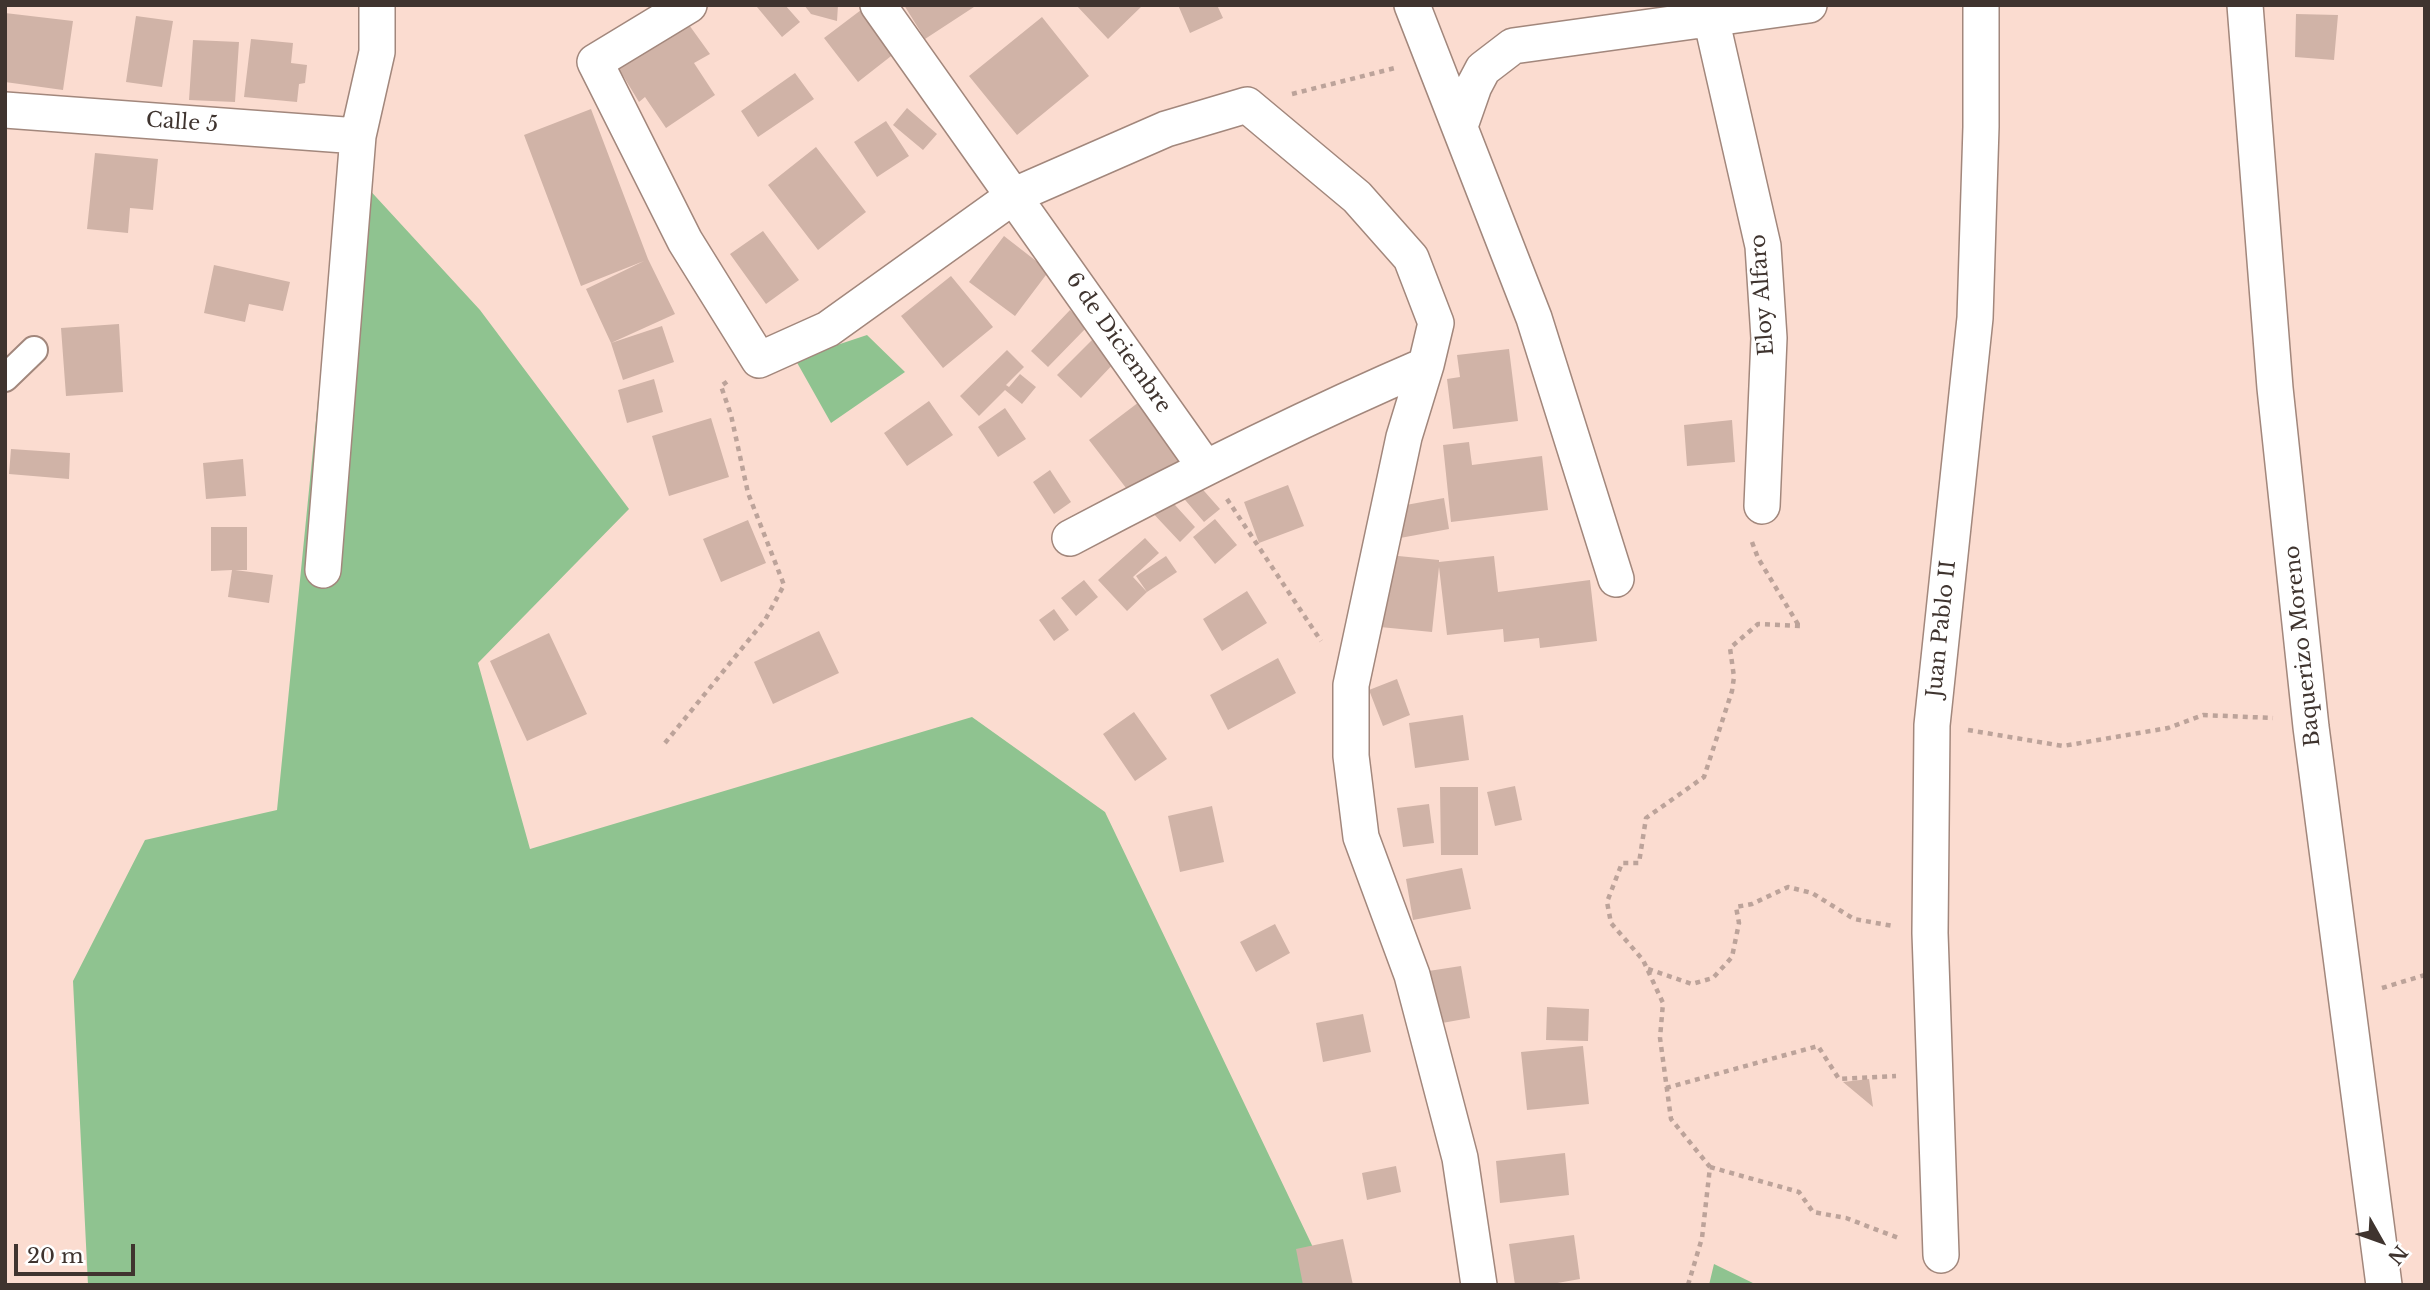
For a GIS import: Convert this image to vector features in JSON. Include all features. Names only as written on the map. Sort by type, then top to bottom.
[{"type":"street","points":[[323,570],[358,136],[377,52],[377,5]]},
{"type":"street","points":[[689,5],[595,62],[684,241],[759,360],[828,329],[1014,195],[1166,129],[1247,105],[1357,197],[1411,258],[1436,323],[1404,437],[1351,685],[1351,757],[1361,837],[1412,975],[1460,1158],[1479,1285]]},
{"type":"street","name":"6 de Diciembre","points":[[878,5],[1205,467]]},
{"type":"street","points":[[1412,5],[1534,318],[1616,579]]},
{"type":"street","points":[[1460,126],[1483,69],[1513,46],[1709,11],[1809,5]]},
{"type":"street","name":"Juan Pablo II","points":[[1941,1255],[1930,933],[1933,724],[1975,318],[1981,127],[1981,5]]},
{"type":"street","name":"Baquerizo Moreno","points":[[2245,5],[2275,388],[2311,727],[2384,1285]]},
{"type":"street","name":"Eloy Alfaro","points":[[1709,11],[1763,246],[1769,338],[1762,506]]},
{"type":"street","name":"Calle 5","points":[[5,110],[358,136]]},
{"type":"street","points":[[5,377],[34,351]]},
{"type":"street","points":[[1070,538],[1205,467],[1340,402],[1426,365]]},
{"type":"path","points":[[1247,105],[1432,58]]},
{"type":"path","points":[[665,743],[765,620],[784,585],[748,493],[732,415],[721,386],[759,360]]},
{"type":"path","points":[[1205,467],[1351,685]]},
{"type":"path","points":[[1762,506],[1747,530],[1758,558],[1800,626],[1758,624],[1730,648],[1734,677],[1732,691],[1704,777],[1646,818],[1639,863],[1622,863],[1614,881],[1607,902],[1611,923],[1643,960],[1663,1003],[1660,1038],[1671,1119],[1710,1167],[1798,1192],[1812,1212],[1846,1218],[1941,1255]]},
{"type":"path","points":[[1933,724],[2063,746],[2168,728],[2203,715],[2265,716],[2311,727]]},
{"type":"path","points":[[1647,969],[1692,984],[1713,978],[1732,957],[1739,923],[1736,907],[1752,904],[1788,887],[1812,893],[1854,919],[1930,933]]},
{"type":"path","points":[[1666,1088],[1818,1046],[1839,1079],[1936,1074]]},
{"type":"path","points":[[1688,1285],[1702,1238],[1710,1167]]},
{"type":"green space","points":[[342,160],[480,310],[629,509],[478,663],[530,849],[972,717],[1105,812],[1331,1285],[88,1285],[73,981],[145,840],[277,810]]},
{"type":"green space","points":[[867,335],[905,372],[831,423],[795,359]]},
{"type":"green space","points":[[1714,1264],[1757,1285],[1709,1285]]},
{"type":"building","points":[[785,5],[800,22],[782,37],[757,7]]},
{"type":"building","points":[[804,5],[838,5],[837,21],[811,14]]},
{"type":"building","points":[[904,5],[977,5],[925,39]]},
{"type":"building","points":[[1076,5],[1143,5],[1108,39]]},
{"type":"building","points":[[1178,5],[1217,5],[1223,18],[1190,33]]},
{"type":"building","points":[[861,10],[895,53],[858,82],[824,38]]},
{"type":"building","points":[[679,11],[710,54],[694,63],[715,95],[666,128],[645,97],[639,102],[611,56]]},
{"type":"building","points":[[5,13],[73,21],[63,90],[5,82]]},
{"type":"building","points":[[2296,14],[2338,15],[2334,60],[2295,57]]},
{"type":"building","points":[[136,16],[173,21],[162,87],[126,82]]},
{"type":"building","points":[[1042,17],[1089,76],[1017,135],[969,76]]},
{"type":"building","points":[[251,39],[293,43],[291,63],[307,65],[305,83],[299,84],[297,102],[244,97]]},
{"type":"building","points":[[193,40],[239,42],[235,102],[189,100]]},
{"type":"building","points":[[795,73],[814,99],[758,137],[741,111]]},
{"type":"building","points":[[907,108],[937,134],[923,150],[893,125]]},
{"type":"building","points":[[591,109],[648,259],[675,314],[611,343],[586,289],[644,261],[581,286],[524,135]]},
{"type":"building","points":[[886,121],[909,156],[877,177],[854,142]]},
{"type":"building","points":[[816,147],[866,212],[818,250],[768,185]]},
{"type":"building","points":[[95,153],[158,159],[153,210],[130,208],[128,233],[87,229]]},
{"type":"building","points":[[763,231],[799,280],[766,304],[730,254]]},
{"type":"building","points":[[1004,236],[1049,271],[1015,316],[969,282]]},
{"type":"building","points":[[214,265],[290,282],[283,311],[249,304],[245,322],[204,313]]},
{"type":"building","points":[[951,276],[993,327],[943,368],[901,316]]},
{"type":"building","points":[[1070,310],[1087,327],[1048,367],[1031,351]]},
{"type":"building","points":[[119,324],[123,392],[66,396],[61,328]]},
{"type":"building","points":[[662,326],[674,362],[623,380],[611,343]]},
{"type":"building","points":[[1094,338],[1117,360],[1081,398],[1057,375]]},
{"type":"building","points":[[1509,349],[1518,421],[1453,429],[1447,379],[1460,377],[1457,355]]},
{"type":"building","points":[[1007,350],[1024,367],[1006,385],[1009,387],[1020,374],[1036,387],[1022,404],[1005,390],[979,416],[960,396]]},
{"type":"building","points":[[654,379],[663,412],[627,423],[618,390]]},
{"type":"building","points":[[929,401],[953,435],[907,466],[884,433]]},
{"type":"building","points":[[1139,402],[1182,459],[1133,497],[1089,440]]},
{"type":"building","points":[[1005,408],[1026,439],[998,457],[978,427]]},
{"type":"building","points":[[711,418],[729,477],[669,496],[652,436]]},
{"type":"building","points":[[1732,420],[1735,462],[1687,466],[1684,425]]},
{"type":"building","points":[[1469,442],[1472,465],[1542,456],[1548,510],[1451,522],[1443,445]]},
{"type":"building","points":[[11,449],[70,453],[69,479],[9,474]]},
{"type":"building","points":[[243,459],[246,496],[206,499],[203,463]]},
{"type":"building","points":[[1050,470],[1071,502],[1054,514],[1033,482]]},
{"type":"building","points":[[1190,475],[1220,509],[1204,522],[1174,487]]},
{"type":"building","points":[[1288,485],[1304,526],[1259,543],[1244,502]]},
{"type":"building","points":[[1165,494],[1195,527],[1180,542],[1149,509]]},
{"type":"building","points":[[1444,498],[1449,529],[1400,538],[1395,507]]},
{"type":"building","points":[[1215,519],[1237,545],[1215,564],[1193,537]]},
{"type":"building","points":[[748,520],[766,563],[721,582],[703,539]]},
{"type":"building","points":[[211,527],[247,527],[247,570],[235,570],[273,575],[269,603],[228,597],[232,570],[211,571]]},
{"type":"building","points":[[1145,538],[1159,553],[1133,577],[1147,592],[1127,611],[1098,580]]},
{"type":"building","points":[[1388,555],[1439,562],[1494,556],[1498,592],[1590,580],[1597,641],[1540,648],[1539,638],[1504,642],[1503,629],[1447,635],[1439,567],[1432,632],[1380,627]]},
{"type":"building","points":[[1166,556],[1177,572],[1147,592],[1136,576]]},
{"type":"building","points":[[1084,580],[1098,597],[1076,616],[1061,598]]},
{"type":"building","points":[[1247,591],[1267,623],[1222,651],[1203,619]]},
{"type":"building","points":[[1054,609],[1069,630],[1054,641],[1039,620]]},
{"type":"building","points":[[819,631],[839,673],[773,704],[754,662]]},
{"type":"building","points":[[549,633],[587,714],[527,741],[490,661]]},
{"type":"building","points":[[1278,658],[1296,693],[1228,730],[1210,695]]},
{"type":"building","points":[[1397,679],[1410,715],[1383,726],[1369,690]]},
{"type":"building","points":[[1134,712],[1167,759],[1135,781],[1103,734]]},
{"type":"building","points":[[1463,715],[1469,760],[1415,768],[1409,723]]},
{"type":"building","points":[[1515,786],[1522,820],[1495,826],[1487,792]]},
{"type":"building","points":[[1440,787],[1478,787],[1478,855],[1441,855]]},
{"type":"building","points":[[1429,804],[1434,843],[1403,847],[1397,808]]},
{"type":"building","points":[[1212,806],[1224,862],[1180,872],[1168,816]]},
{"type":"building","points":[[1462,868],[1471,909],[1413,920],[1406,879]]},
{"type":"building","points":[[1275,924],[1290,953],[1256,972],[1240,942]]},
{"type":"building","points":[[1461,966],[1470,1018],[1431,1025],[1422,972]]},
{"type":"building","points":[[1547,1007],[1589,1009],[1588,1041],[1546,1040]]},
{"type":"building","points":[[1363,1014],[1371,1052],[1323,1062],[1316,1023]]},
{"type":"building","points":[[1583,1046],[1589,1104],[1527,1110],[1521,1052]]},
{"type":"building","points":[[1869,1079],[1873,1107],[1843,1082]]},
{"type":"building","points":[[1565,1153],[1569,1195],[1500,1203],[1496,1161]]},
{"type":"building","points":[[1396,1166],[1401,1192],[1367,1200],[1362,1173]]},
{"type":"building","points":[[1574,1235],[1580,1279],[1546,1285],[1515,1285],[1509,1244]]},
{"type":"building","points":[[1343,1239],[1353,1285],[1303,1285],[1296,1249]]}]
